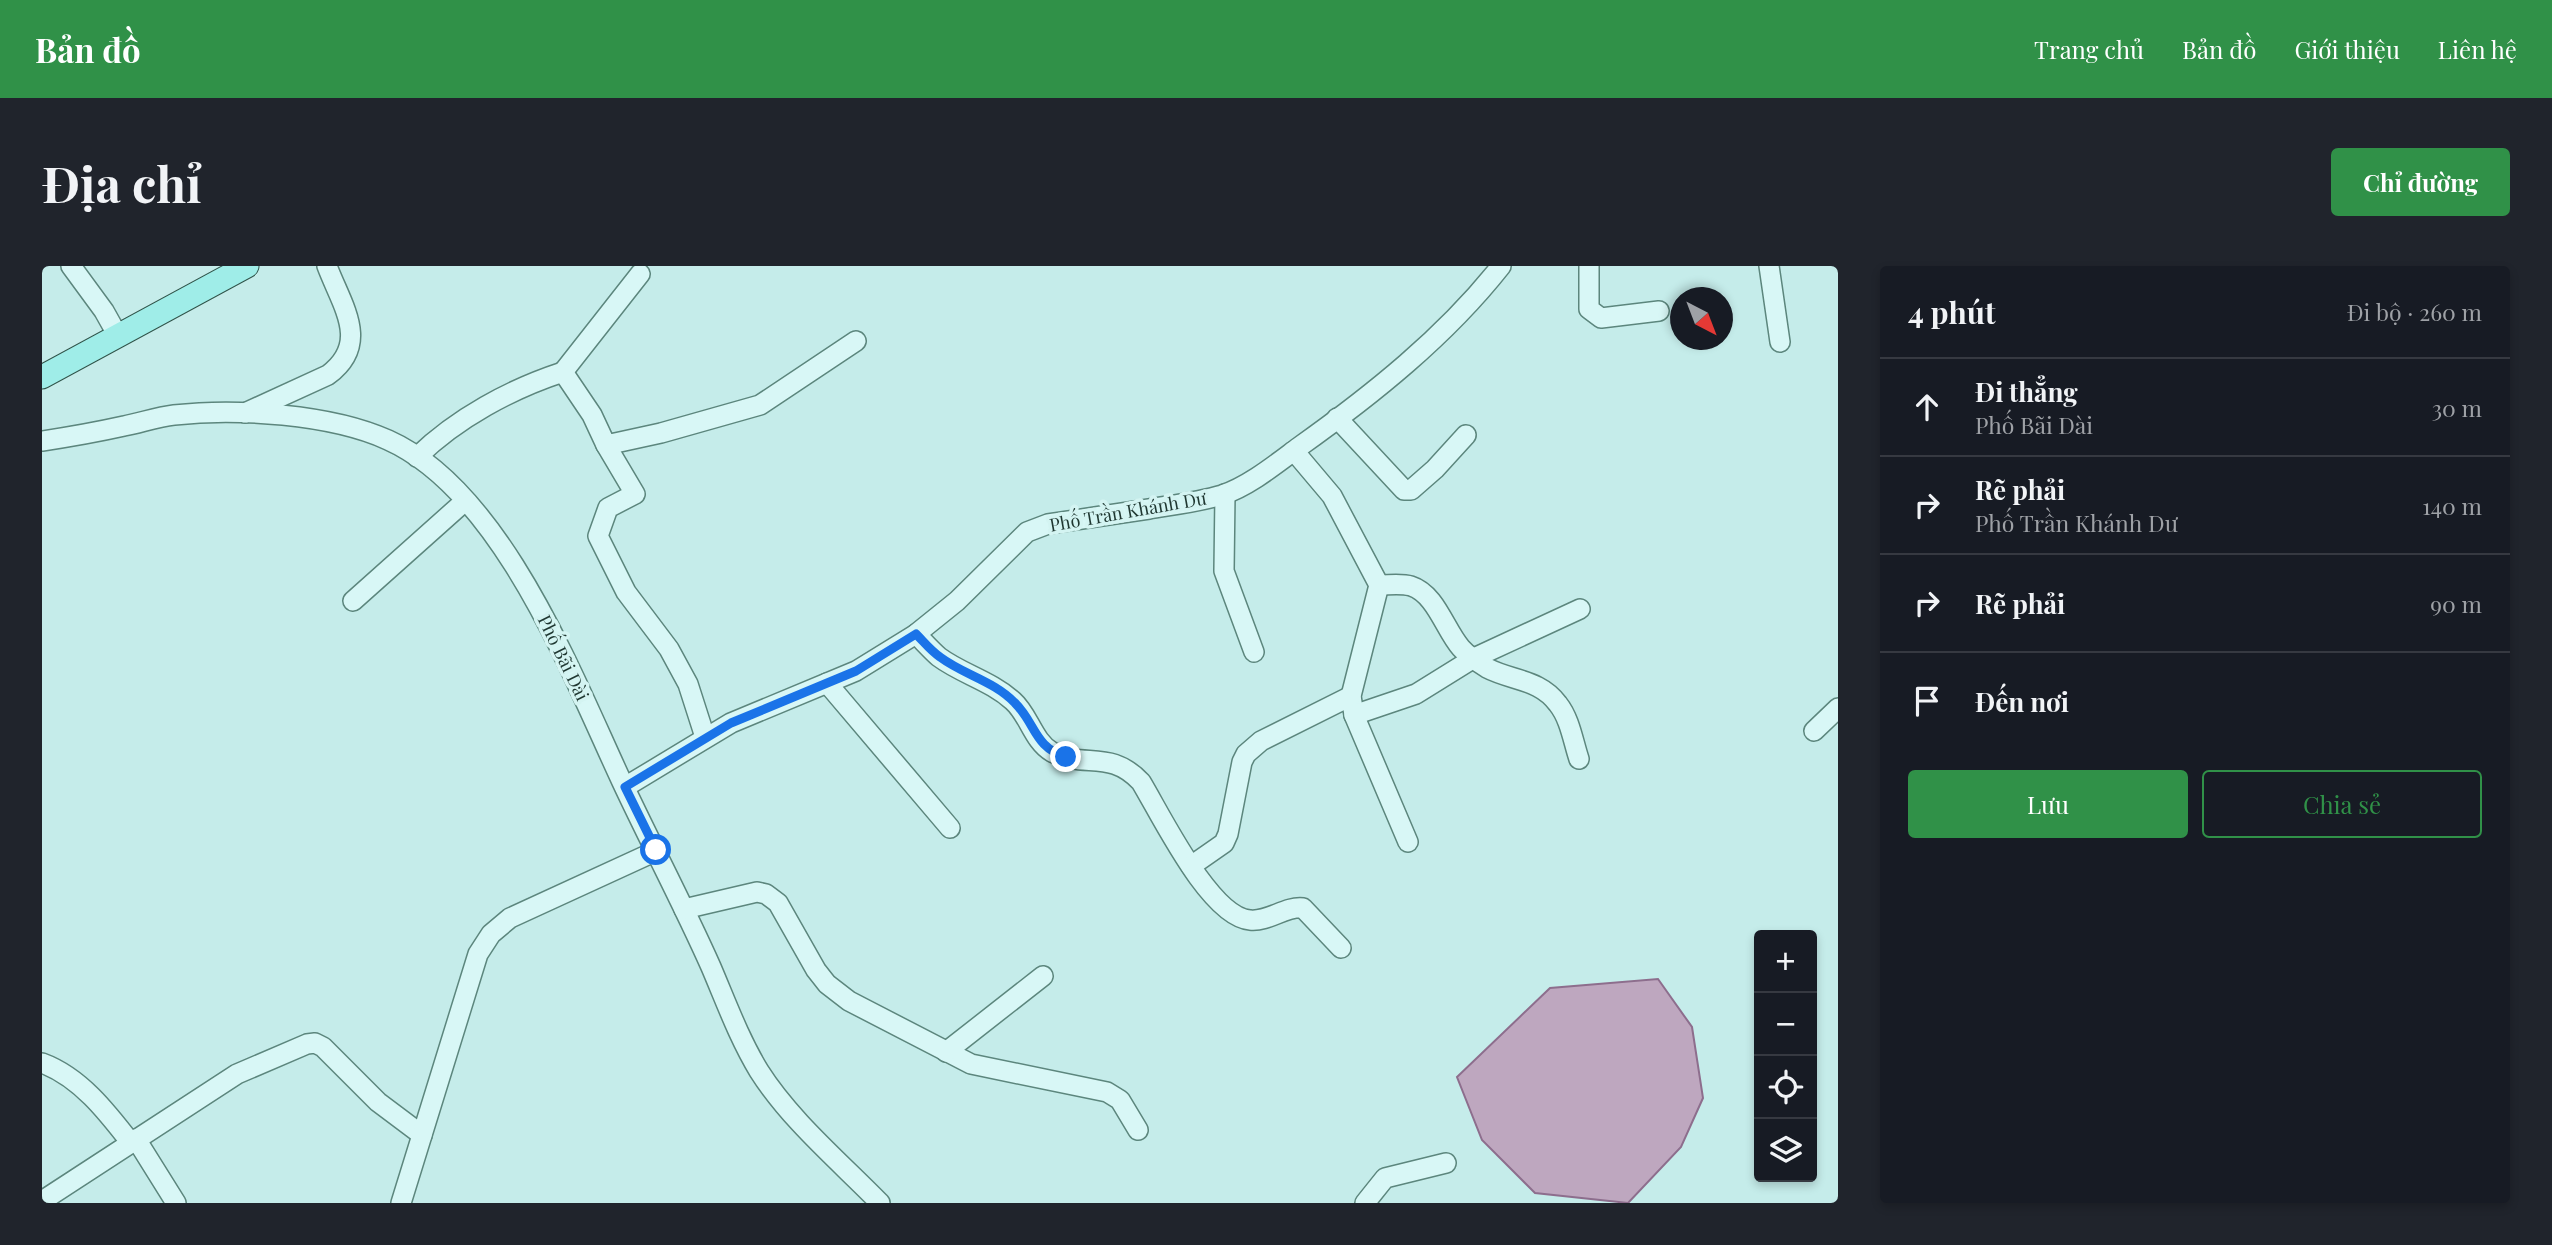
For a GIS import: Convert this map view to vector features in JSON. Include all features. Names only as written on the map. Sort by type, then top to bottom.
[{"type":"main road","points":[[42,377],[247,266]]},
{"type":"street","points":[[244,413],[328,375],[339,367],[347,356],[352,343],[351,328],[327,266]]},
{"type":"street","name":"Phố Trần Khánh Dư","points":[[625,787],[731,723],[856,671],[916,634],[957,601],[1027,532],[1048,524],[1196,502],[1225,494],[1294,451],[1407,362],[1456,318],[1501,266]]},
{"type":"street","points":[[1589,266],[1589,309],[1596,317],[1659,312]]},
{"type":"street","points":[[1769,266],[1780,342]]},
{"type":"street","points":[[82,270],[118,336]]},
{"type":"street","points":[[417,457],[436,438],[478,412],[534,382],[563,372],[640,274]]},
{"type":"street","points":[[606,444],[661,433],[760,405],[856,341]]},
{"type":"street","points":[[563,372],[592,415],[635,494],[608,508],[598,536],[626,592],[669,649],[681,672],[705,737]]},
{"type":"street","name":"Phố Bãi Dài","points":[[42,441],[173,415],[244,413],[332,422],[388,440],[417,457],[445,481],[501,545],[552,632],[684,909],[743,1044],[760,1072],[790,1111],[880,1203]]},
{"type":"street","points":[[1338,418],[1404,490],[1411,490],[1435,469],[1466,435]]},
{"type":"street","points":[[1294,451],[1332,496],[1379,585],[1353,706],[1408,842]]},
{"type":"street","points":[[1225,494],[1224,571],[1254,652]]},
{"type":"street","points":[[353,601],[464,501]]},
{"type":"street","points":[[1379,585],[1407,585],[1421,591],[1462,649],[1474,659],[1488,668],[1537,685],[1548,692],[1567,720],[1579,759]]},
{"type":"street","points":[[1191,866],[1218,849],[1228,834],[1242,762],[1261,741],[1353,706],[1416,694],[1474,659],[1580,609]]},
{"type":"street","points":[[916,634],[939,657],[1006,694],[1024,714],[1045,746],[1054,753],[1113,762],[1133,773],[1209,894],[1236,915],[1244,919],[1258,920],[1303,908],[1341,948]]},
{"type":"street","points":[[827,684],[950,828]]},
{"type":"street","points":[[1814,731],[1838,708]]},
{"type":"street","points":[[401,1203],[478,954],[491,934],[510,918],[656,850]]},
{"type":"street","points":[[684,909],[757,892],[766,894],[778,903],[816,970],[827,984],[849,1002],[946,1052],[985,1067],[1107,1092],[1120,1101],[1138,1130]]},
{"type":"street","points":[[946,1052],[1043,976]]},
{"type":"street","points":[[42,1201],[237,1074],[315,1043],[323,1047],[378,1102],[422,1135]]},
{"type":"street","points":[[42,1063],[66,1075],[89,1093],[133,1141],[177,1203]]},
{"type":"street","points":[[1365,1203],[1385,1178],[1446,1163]]},
{"type":"shaded area","points":[[1658,979],[1692,1027],[1703,1098],[1681,1147],[1628,1203],[1535,1193],[1482,1140],[1457,1077],[1550,988]]},
{"type":"route","points":[[656,850],[625,787],[731,723],[856,671],[916,634],[946,662],[1006,694],[1024,714],[1045,746],[1066,757]]}]
